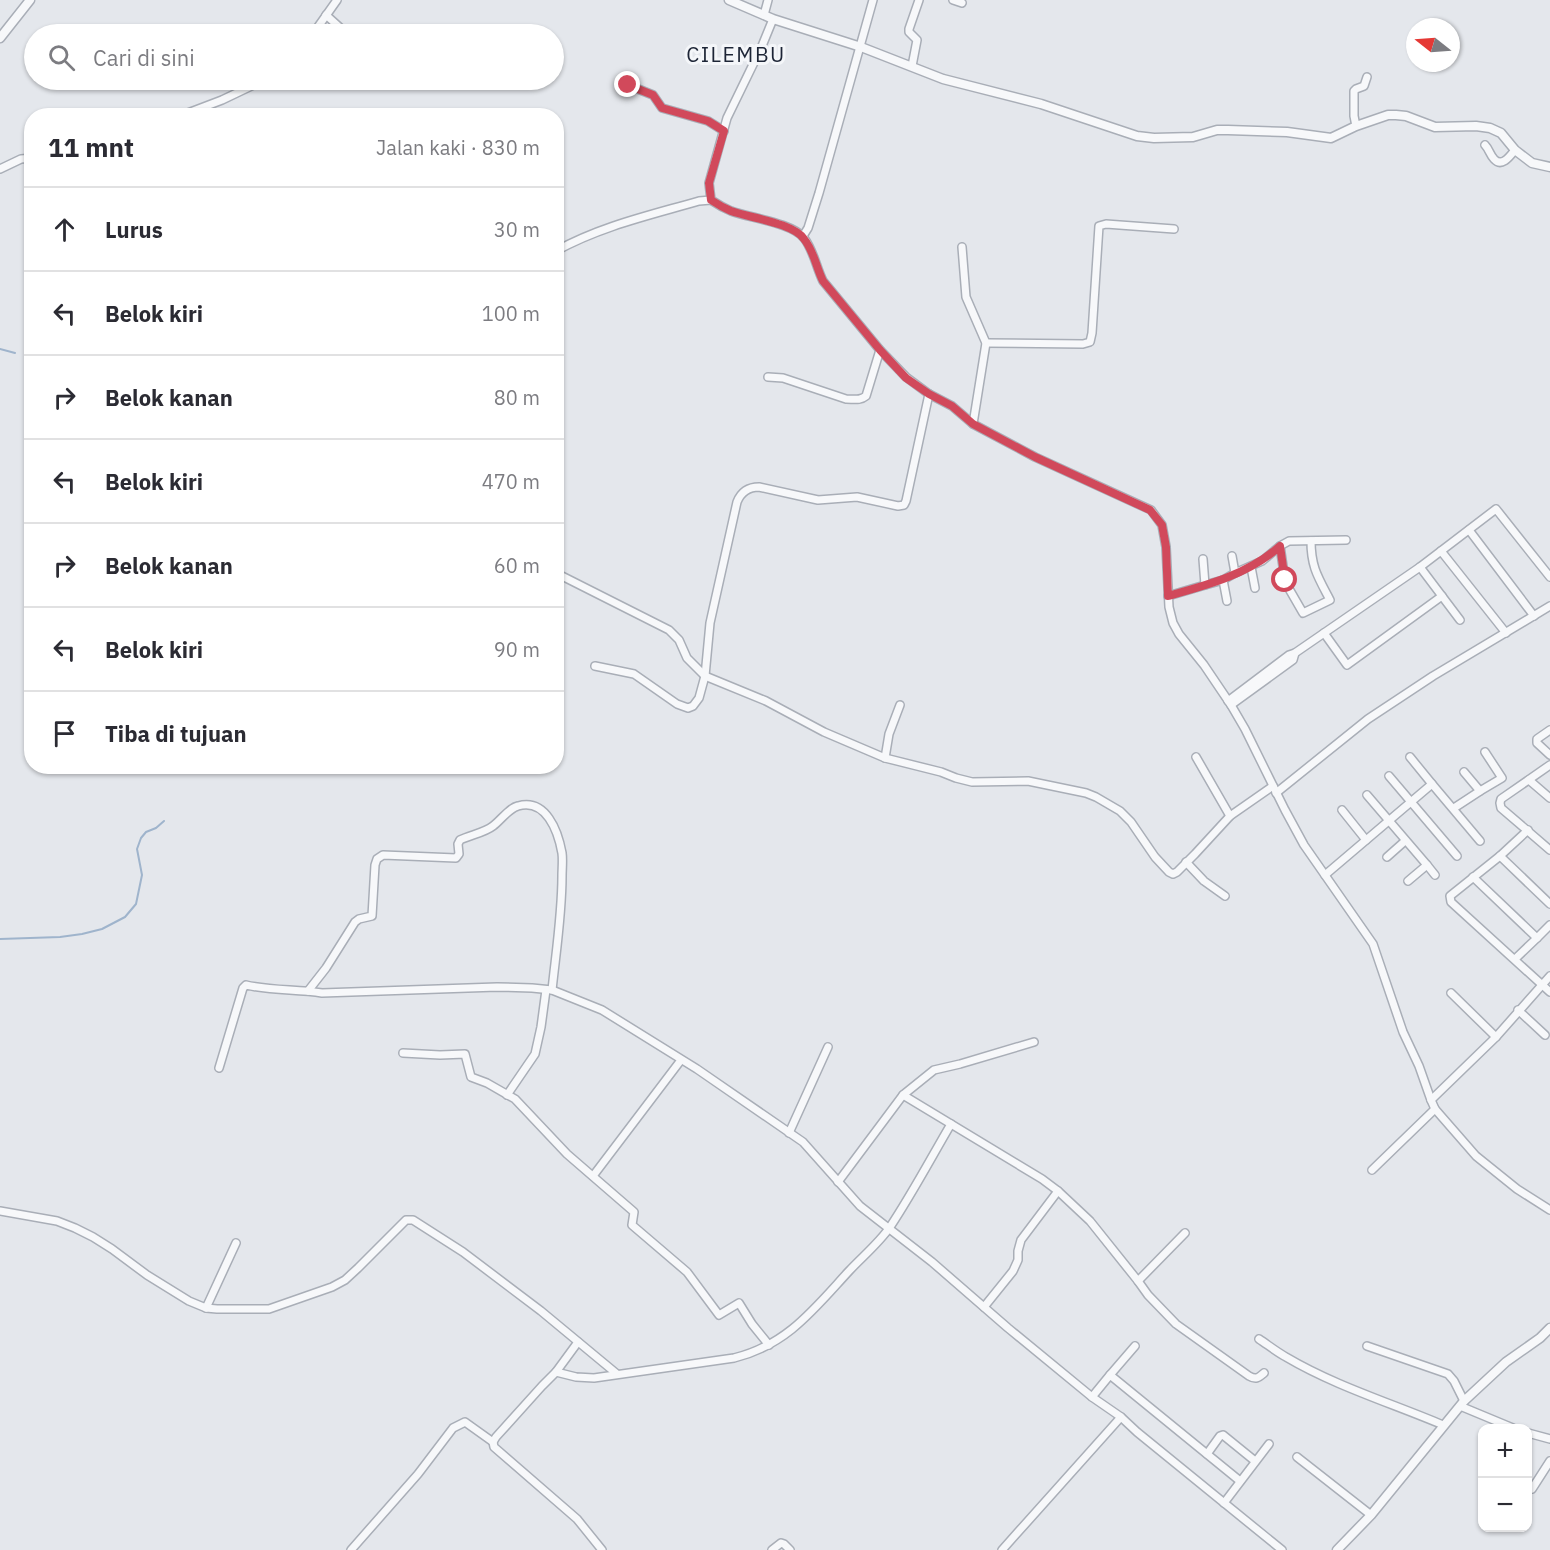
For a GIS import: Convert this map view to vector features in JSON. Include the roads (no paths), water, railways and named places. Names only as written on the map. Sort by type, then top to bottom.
[{"type":"street","points":[[0,38],[30,0]]},
{"type":"street","points":[[320,24],[337,0]]},
{"type":"street","points":[[729,0],[769,17],[861,47],[950,81],[1041,104],[1137,136],[1193,137],[1216,130],[1228,130],[1287,132],[1331,138],[1356,126],[1396,115],[1406,116],[1435,127],[1491,128],[1501,133],[1515,150],[1532,163],[1550,167]]},
{"type":"street","points":[[711,200],[709,183],[730,110],[762,46],[769,17],[768,0]]},
{"type":"street","points":[[802,236],[808,228],[819,193],[873,0]]},
{"type":"street","points":[[912,66],[918,40],[909,32],[909,28],[919,0]]},
{"type":"street","points":[[953,0],[962,3]]},
{"type":"street","points":[[326,15],[336,24]]},
{"type":"street","points":[[1356,126],[1354,91],[1364,86],[1367,77]]},
{"type":"street","points":[[628,85],[653,95],[662,108],[708,121],[724,131]]},
{"type":"street","points":[[201,108],[243,90]]},
{"type":"street","points":[[1485,145],[1494,160],[1499,162],[1509,159],[1515,150]]},
{"type":"street","points":[[0,169],[24,159]]},
{"type":"street","points":[[564,247],[616,224],[699,201],[711,200],[732,212],[788,227],[802,236],[813,255],[823,281],[900,373],[929,394],[952,406],[973,424],[1035,457],[1150,510],[1162,525],[1166,547],[1168,596],[1171,615],[1179,634],[1230,703],[1304,845],[1373,944],[1403,1032],[1436,1109],[1476,1156],[1517,1189],[1550,1210]]},
{"type":"street","points":[[986,343],[1083,344],[1090,342],[1099,226],[1106,224],[1174,229]]},
{"type":"street","points":[[962,247],[966,297],[986,343],[973,424]]},
{"type":"street","points":[[768,377],[783,378],[846,399],[856,400],[866,396],[880,350]]},
{"type":"street","points":[[596,666],[634,674],[677,704],[688,708],[693,706],[699,698],[705,676],[713,605],[740,496],[751,487],[759,487],[818,500],[858,497],[898,506],[904,505],[929,394]]},
{"type":"street","points":[[1230,703],[1293,660],[1295,653],[1420,567],[1496,509],[1550,577]]},
{"type":"street","points":[[1469,530],[1534,616]]},
{"type":"street","points":[[1168,596],[1223,580],[1262,561],[1289,541],[1346,540]]},
{"type":"street","points":[[1280,546],[1285,580],[1303,613],[1330,600],[1318,578],[1312,560],[1311,541]]},
{"type":"street","points":[[1441,551],[1506,633]]},
{"type":"street","points":[[1232,556],[1235,573]]},
{"type":"street","points":[[1203,559],[1205,585]]},
{"type":"street","points":[[1251,567],[1255,588]]},
{"type":"street","points":[[1420,567],[1460,620]]},
{"type":"street","points":[[564,577],[669,630],[679,640],[687,658],[705,676],[766,701],[824,732],[885,758],[972,782],[1028,780],[1086,793],[1107,803],[1131,822],[1155,856],[1173,874],[1230,816],[1275,789],[1368,719],[1433,676],[1550,606]]},
{"type":"street","points":[[1223,580],[1227,601]]},
{"type":"street","points":[[1323,633],[1347,665],[1442,596]]},
{"type":"street","points":[[885,758],[889,734],[900,705]]},
{"type":"street","points":[[1550,730],[1537,739],[1550,755]]},
{"type":"street","points":[[1454,808],[1502,778],[1485,752]]},
{"type":"street","points":[[1196,757],[1230,816]]},
{"type":"street","points":[[1410,757],[1480,841]]},
{"type":"street","points":[[1550,765],[1501,799],[1500,803],[1501,808],[1550,850]]},
{"type":"street","points":[[1464,772],[1480,791]]},
{"type":"street","points":[[1389,776],[1457,856]]},
{"type":"street","points":[[1529,780],[1550,798]]},
{"type":"street","points":[[1325,875],[1432,784]]},
{"type":"street","points":[[1367,795],[1435,875]]},
{"type":"street","points":[[308,991],[326,968],[355,922],[372,916],[375,865],[379,857],[383,855],[456,858],[459,854],[460,840],[491,828],[514,807],[522,805],[538,807],[546,813],[556,832],[562,853],[561,901],[549,990],[535,1054],[507,1095]]},
{"type":"street","points":[[1342,810],[1366,840]]},
{"type":"street","points":[[1528,830],[1450,896],[1451,902],[1550,992]]},
{"type":"street","points":[[1387,857],[1405,841]]},
{"type":"street","points":[[1500,856],[1550,904]]},
{"type":"street","points":[[1186,862],[1204,881],[1225,896]]},
{"type":"street","points":[[1408,881],[1427,865]]},
{"type":"street","points":[[1473,877],[1537,938]]},
{"type":"street","points":[[1515,959],[1550,925]]},
{"type":"street","points":[[1431,1100],[1496,1037],[1550,976]]},
{"type":"street","points":[[219,1068],[244,986],[322,993],[497,987],[532,988],[549,990],[602,1010],[808,1146],[860,1206],[932,1262],[1092,1397],[1121,1417],[1282,1550]]},
{"type":"street","points":[[1451,993],[1496,1037]]},
{"type":"street","points":[[1518,1010],[1545,1035]]},
{"type":"street","points":[[838,1182],[903,1095],[934,1070],[1034,1042]]},
{"type":"street","points":[[789,1133],[828,1047]]},
{"type":"street","points":[[403,1053],[465,1054],[471,1077],[515,1099],[567,1154],[634,1212],[632,1225],[687,1272],[719,1314],[740,1303],[752,1324],[769,1345]]},
{"type":"street","points":[[593,1176],[681,1060]]},
{"type":"street","points":[[903,1095],[1058,1191],[1090,1221],[1148,1295],[1176,1324],[1254,1379],[1264,1373]]},
{"type":"street","points":[[1372,1170],[1436,1109]]},
{"type":"street","points":[[556,1372],[585,1378],[734,1358],[769,1345],[794,1328],[827,1297],[889,1229],[951,1124]]},
{"type":"street","points":[[984,1307],[1013,1271],[1018,1260],[1021,1239],[1058,1191]]},
{"type":"street","points":[[0,1211],[57,1221],[93,1237],[172,1291],[206,1308],[249,1310],[269,1309],[332,1287],[345,1280],[398,1226],[411,1219],[463,1252],[541,1311],[616,1374]]},
{"type":"street","points":[[1138,1281],[1185,1233]]},
{"type":"street","points":[[206,1308],[236,1243]]},
{"type":"street","points":[[1337,1550],[1371,1515],[1462,1404],[1506,1362],[1550,1328]]},
{"type":"street","points":[[1259,1339],[1315,1372],[1443,1425]]},
{"type":"street","points":[[493,1442],[522,1407],[556,1372],[578,1342]]},
{"type":"street","points":[[1092,1397],[1135,1346]]},
{"type":"street","points":[[1367,1346],[1448,1374],[1454,1381],[1462,1404],[1504,1424]]},
{"type":"street","points":[[1110,1375],[1240,1481]]},
{"type":"street","points":[[1002,1550],[1121,1417]]},
{"type":"street","points":[[351,1550],[418,1474],[453,1428],[465,1422],[493,1442],[494,1447],[577,1519],[602,1550]]},
{"type":"street","points":[[1207,1454],[1223,1435],[1255,1461]]},
{"type":"street","points":[[1532,1435],[1550,1439]]},
{"type":"street","points":[[1224,1503],[1269,1444]]},
{"type":"street","points":[[1297,1457],[1371,1515]]},
{"type":"street","points":[[1532,1489],[1550,1461]]},
{"type":"street","points":[[772,1550],[781,1543],[790,1550]]},
{"type":"waterway","points":[[0,349],[15,353]]},
{"type":"waterway","points":[[0,939],[82,934],[102,929],[125,917],[136,904],[142,875],[137,849],[141,838],[146,832],[156,828],[164,821]]},
{"type":"district","name":"CILEMBU","points":[[736,54]]}]
